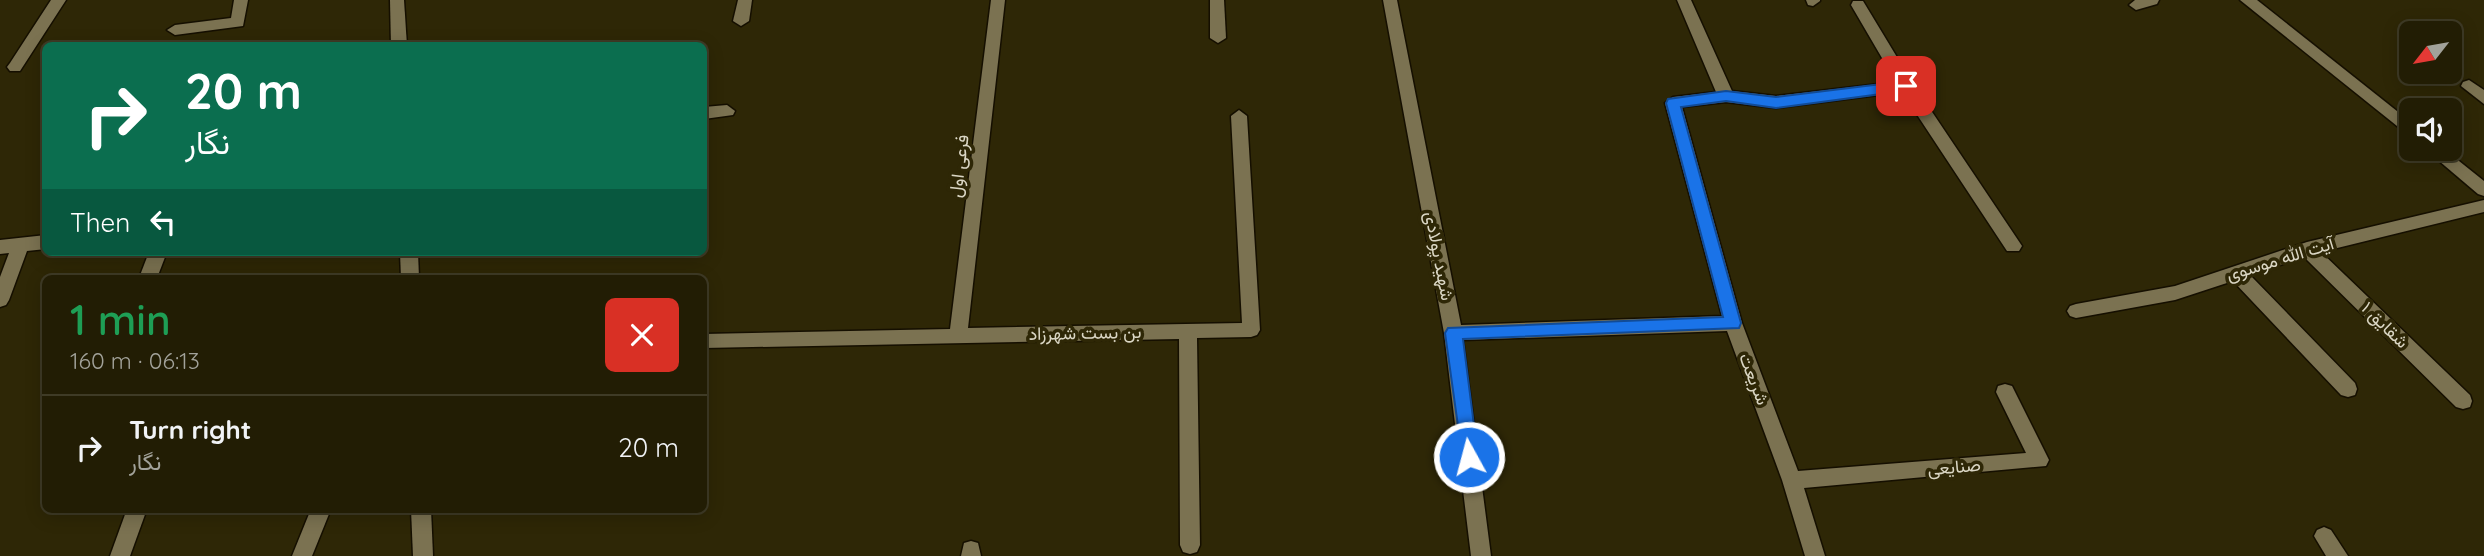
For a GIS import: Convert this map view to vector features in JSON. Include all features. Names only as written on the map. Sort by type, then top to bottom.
[{"type":"street","points":[[15,67],[59,0]]},
{"type":"street","points":[[175,30],[238,22],[241,0]]},
{"type":"street","points":[[397,0],[399,42]]},
{"type":"street","points":[[741,21],[745,0]]},
{"type":"street","name":"فرعی اول","points":[[958,336],[998,0]]},
{"type":"street","points":[[1217,0],[1218,38]]},
{"type":"street","name":"شهید پولادی","points":[[1390,0],[1454,333],[1481,556]]},
{"type":"street","points":[[1684,0],[1726,96]]},
{"type":"street","points":[[2136,5],[2152,0]]},
{"type":"street","points":[[2250,1],[2399,121]]},
{"type":"street","points":[[1858,5],[1906,86],[2013,246]]},
{"type":"street","name":"شریعت","points":[[1815,556],[1793,480],[1733,323],[1673,103],[1726,96],[1776,102],[1906,86]]},
{"type":"street","points":[[2469,86],[2484,98]]},
{"type":"street","points":[[707,113],[727,111]]},
{"type":"street","name":"بن بست شهرزاد","points":[[707,341],[1251,330],[1238,116]]},
{"type":"street","points":[[2448,161],[2484,190]]},
{"type":"street","name":"آیت الله موسوی","points":[[2076,311],[2175,293],[2307,249],[2484,206]]},
{"type":"street","points":[[0,247],[42,242]]},
{"type":"street","points":[[0,300],[21,245]]},
{"type":"street","name":"شقایق ۱","points":[[2307,249],[2463,401]]},
{"type":"street","points":[[149,275],[156,256]]},
{"type":"street","points":[[409,256],[411,275]]},
{"type":"street","points":[[2236,272],[2348,389]]},
{"type":"street","points":[[1454,333],[1733,323]]},
{"type":"street","points":[[1188,332],[1190,545]]},
{"type":"street","name":"صنایعی","points":[[1793,480],[2039,460],[2005,392]]},
{"type":"street","points":[[120,556],[136,513]]},
{"type":"street","points":[[302,556],[319,513]]},
{"type":"street","points":[[421,513],[424,556]]},
{"type":"street","points":[[2323,536],[2338,556]]},
{"type":"route","points":[[1469,457],[1454,333],[1733,323],[1673,103],[1726,96],[1776,102],[1906,86]]}]
